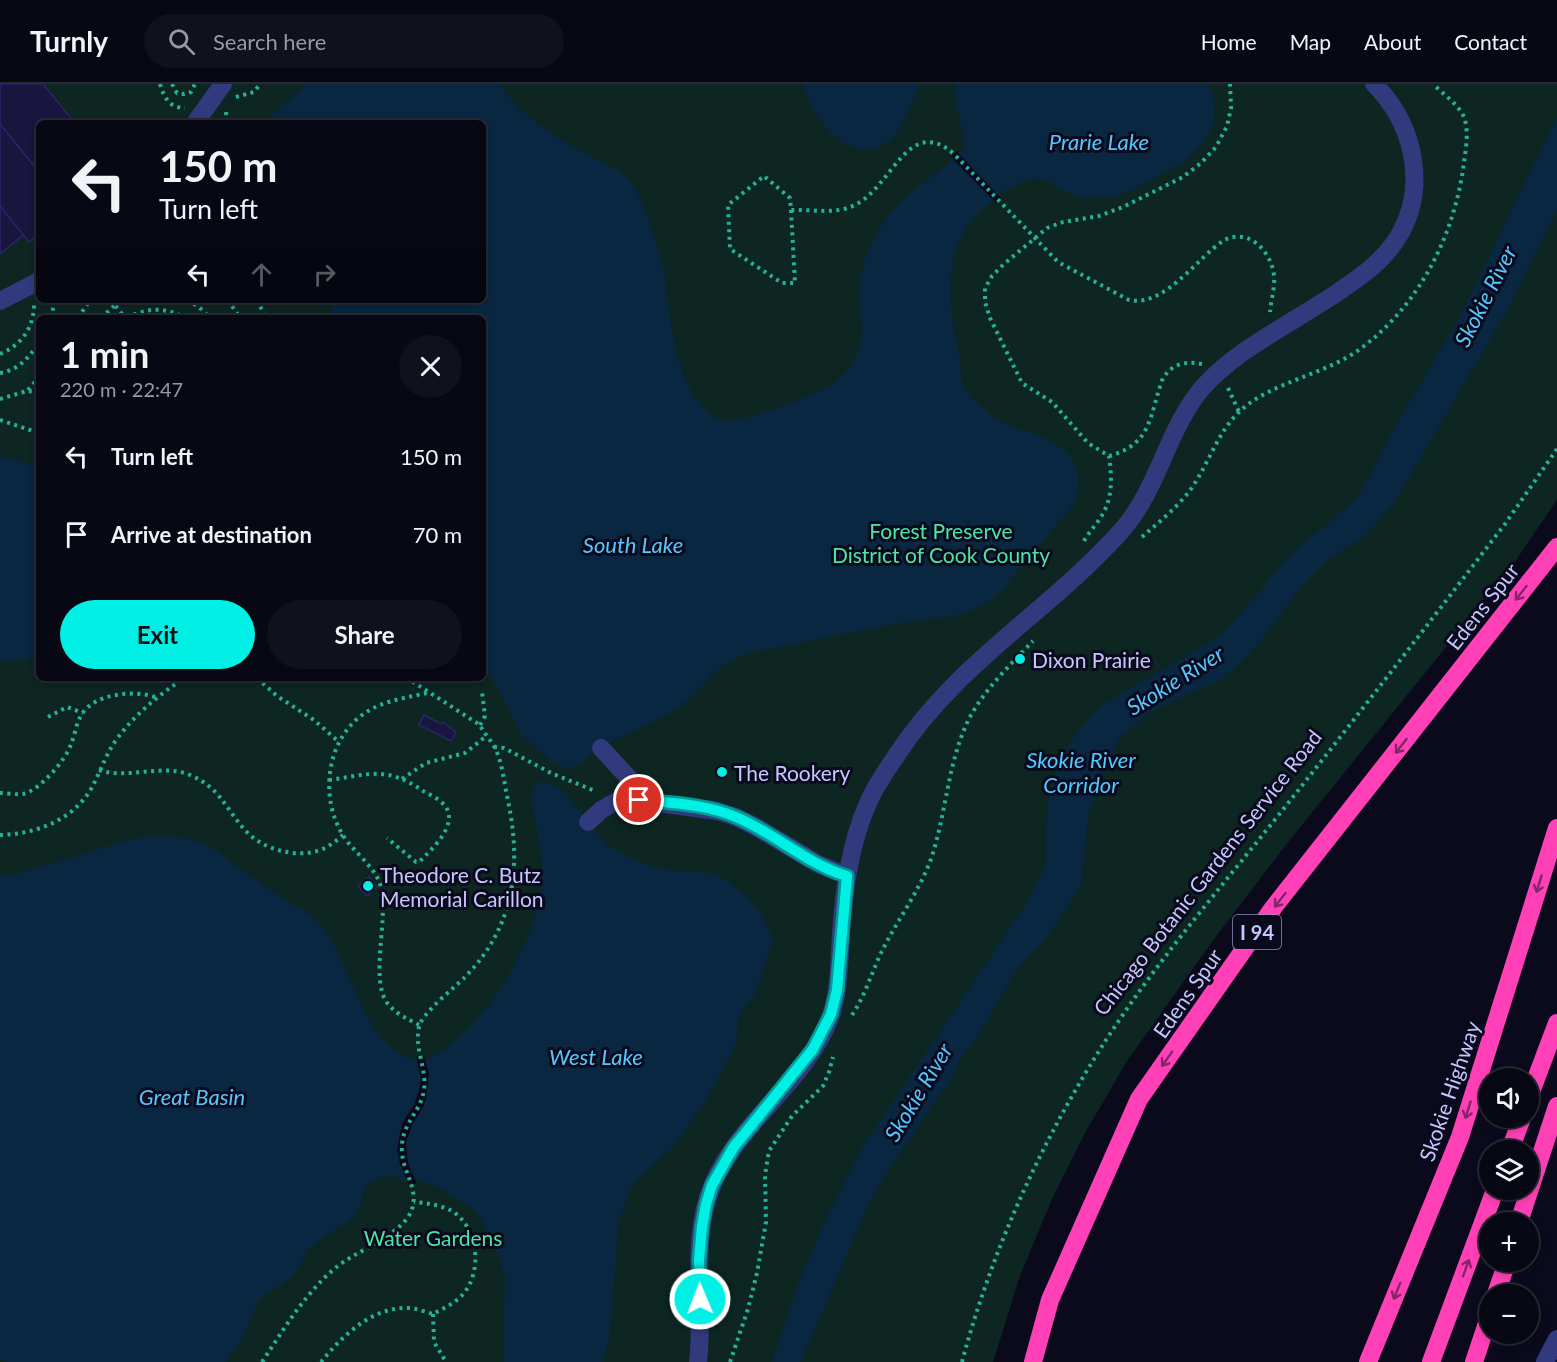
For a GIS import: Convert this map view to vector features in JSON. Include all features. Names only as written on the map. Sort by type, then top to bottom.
[{"type":"highway","name":"Edens Spur","points":[[1033,1362],[1050,1300],[1139,1099],[1273,908],[1557,547]]},
{"type":"highway","name":"Skokie Highway","points":[[1368,1362],[1460,1137],[1557,828]]},
{"type":"highway","points":[[1539,1071],[1557,1023]]},
{"type":"highway","points":[[1522,1212],[1557,1107]]},
{"type":"highway","points":[[1431,1362],[1491,1200]]},
{"type":"highway","points":[[1474,1362],[1480,1344]]},
{"type":"street","points":[[698,1362],[701,1338],[699,1260],[706,1204],[712,1185],[733,1148],[800,1067],[822,1035],[831,1014],[837,990],[847,876],[853,847],[869,800],[901,747],[922,718],[948,689],[1082,570],[1125,527],[1141,505],[1172,438],[1196,396],[1218,372],[1365,274],[1390,248],[1408,216],[1415,177],[1409,140],[1401,119],[1374,84]]},
{"type":"street","points":[[192,116],[226,93]]},
{"type":"street","points":[[0,301],[36,289]]},
{"type":"street","points":[[601,748],[650,801]]},
{"type":"street","points":[[588,822],[601,810],[622,798],[709,809],[736,817],[818,864],[847,876]]},
{"type":"street","points":[[1545,1362],[1557,1339]]},
{"type":"path","points":[[160,84],[170,104],[192,116]]},
{"type":"path","points":[[172,84],[177,93],[184,94],[189,93],[195,84]]},
{"type":"path","points":[[226,93],[237,96],[254,92],[260,84]]},
{"type":"path","points":[[1109,456],[1088,444],[1052,402],[1022,383],[987,310],[985,288],[992,276],[1035,237],[1057,223],[1100,216],[1123,207],[1176,181],[1192,170],[1212,152],[1224,132],[1231,108],[1230,84]]},
{"type":"path","points":[[1140,539],[1188,492],[1220,437],[1239,412],[1260,398],[1334,364],[1360,349],[1395,317],[1426,276],[1448,229],[1455,207],[1467,146],[1466,124],[1461,111],[1433,84]]},
{"type":"path","points":[[189,93],[193,99]]},
{"type":"path","points":[[226,108],[227,120]]},
{"type":"path","points":[[791,210],[840,210],[859,202],[876,189],[906,152],[918,142],[935,142],[954,154],[1064,266],[1135,302],[1147,300],[1166,289],[1224,241],[1240,238],[1253,240],[1263,249],[1273,270],[1274,286],[1270,321],[1275,332]]},
{"type":"path","points":[[764,176],[790,198],[791,210],[795,283],[783,283],[730,249],[728,205],[764,176]]},
{"type":"path","points":[[0,354],[16,345],[32,324],[36,289]]},
{"type":"path","points":[[104,315],[119,303]]},
{"type":"path","points":[[192,303],[207,315]]},
{"type":"path","points":[[115,305],[123,315]]},
{"type":"path","points":[[134,315],[159,309],[178,315]]},
{"type":"path","points":[[0,373],[10,371],[20,365],[36,346]]},
{"type":"path","points":[[1109,456],[1133,447],[1144,433],[1163,378],[1168,370],[1186,363],[1203,364]]},
{"type":"path","points":[[27,391],[36,380]]},
{"type":"path","points":[[1228,388],[1239,412]]},
{"type":"path","points":[[0,399],[27,391],[36,392]]},
{"type":"path","points":[[0,420],[36,432]]},
{"type":"path","name":"Chicago Botanic Gardens Service Road","points":[[962,1362],[983,1294],[1021,1197],[1064,1111],[1107,1040],[1164,960],[1505,524],[1557,449]]},
{"type":"path","points":[[1082,545],[1101,518],[1108,502],[1112,484],[1109,456]]},
{"type":"path","points":[[847,1021],[867,990],[881,953],[920,884],[931,859],[953,767],[970,718],[989,689],[1035,639]]},
{"type":"path","points":[[0,835],[37,829],[64,818],[82,802],[91,790],[116,740],[141,710],[180,681]]},
{"type":"path","points":[[260,681],[277,696],[314,720],[339,742]]},
{"type":"path","points":[[262,1362],[297,1307],[310,1292],[347,1258],[402,1225],[408,1217],[414,1202],[413,1185],[406,1168],[402,1144],[406,1124],[419,1104],[424,1086],[419,1025],[478,962],[493,941],[509,900],[515,860],[515,837],[494,747],[485,737],[480,725],[410,681]]},
{"type":"path","points":[[0,793],[24,794],[49,776],[68,753],[83,713],[91,705],[117,695],[139,692],[156,697]]},
{"type":"path","points":[[480,725],[484,716],[482,692]]},
{"type":"path","points":[[419,1025],[398,1014],[383,996],[381,977],[382,891],[374,874],[344,835],[331,799],[329,780],[332,760],[339,742],[355,722],[383,704],[428,693]]},
{"type":"path","points":[[48,717],[67,707],[83,713]]},
{"type":"path","points":[[402,779],[426,763],[465,753],[485,737]]},
{"type":"path","points":[[494,747],[504,747],[551,773],[590,790],[622,798]]},
{"type":"path","points":[[99,770],[117,775],[171,771],[190,775],[215,790],[246,832],[256,840],[279,850],[292,853],[319,850],[344,835]]},
{"type":"path","points":[[329,780],[376,774],[402,779],[445,806],[449,815],[448,824],[436,843],[419,862],[408,858],[387,838]]},
{"type":"path","points":[[730,1362],[748,1309],[757,1273],[766,1222],[765,1174],[769,1151],[792,1116],[823,1086],[834,1051]]},
{"type":"path","points":[[321,1362],[352,1330],[375,1315],[411,1308],[433,1314],[452,1303],[467,1289],[475,1268],[475,1253],[469,1231],[460,1217],[451,1211],[432,1203],[414,1202]]},
{"type":"path","points":[[433,1314],[434,1342],[446,1362]]},
{"type":"green space","name":"Forest Preserve District of Cook County","points":[[0,84],[1557,84],[1557,500],[1514,563],[1289,841],[1217,935],[1127,1061],[1085,1133],[1052,1199],[1020,1276],[993,1362],[0,1362]]},
{"type":"water","name":"South Lake","points":[[308,84],[501,84],[509,97],[536,122],[570,145],[618,171],[636,191],[661,258],[677,356],[683,373],[705,410],[717,418],[730,420],[776,409],[822,390],[835,382],[852,363],[860,347],[860,278],[871,243],[899,204],[955,157],[964,146],[955,100],[955,84],[1209,84],[1214,102],[1214,118],[1210,132],[1202,144],[1166,172],[1118,196],[1103,198],[1076,195],[1042,179],[1033,179],[1006,191],[988,204],[974,218],[960,240],[954,255],[950,288],[961,375],[965,388],[984,410],[997,419],[1042,437],[1062,448],[1074,461],[1079,478],[1075,503],[996,597],[974,610],[955,616],[894,624],[745,654],[735,658],[719,669],[676,709],[606,745],[582,762],[566,769],[548,759],[522,736],[486,670],[486,315],[332,315],[332,303],[486,303],[486,120],[266,120]]},
{"type":"water","points":[[803,84],[920,84],[893,137],[874,148],[860,149],[834,136],[824,125],[815,112]]},
{"type":"water","name":"Skokie River Corridor","points":[[1557,117],[1557,209],[1508,309],[1395,502],[1365,536],[1325,562],[1308,579],[1262,639],[1223,678],[1149,713],[1119,739],[1092,801],[1088,817],[1081,883],[1074,897],[1048,935],[1017,970],[979,1034],[960,1060],[949,1082],[870,1201],[801,1362],[772,1362],[801,1276],[861,1149],[1029,899],[1045,867],[1047,807],[1058,764],[1077,732],[1102,705],[1222,635],[1290,555],[1358,497],[1397,423],[1459,318]]},
{"type":"water","points":[[0,456],[36,466],[36,657],[0,663]]},
{"type":"water","name":"Great Basin","points":[[543,781],[566,794],[607,844],[622,854],[644,864],[666,870],[714,873],[723,878],[748,897],[760,912],[770,932],[772,944],[754,996],[739,1016],[736,1044],[710,1094],[675,1145],[633,1183],[619,1220],[610,1331],[603,1362],[504,1362],[505,1277],[483,1223],[476,1212],[445,1191],[423,1181],[397,1179],[397,1176],[383,1176],[371,1183],[363,1193],[361,1206],[349,1222],[312,1246],[306,1252],[298,1269],[283,1284],[265,1294],[257,1303],[245,1335],[226,1362],[6,1362],[0,1360],[0,876],[16,874],[143,838],[171,837],[208,846],[316,920],[333,943],[374,1028],[388,1045],[404,1056],[423,1059],[440,1053],[470,1027],[500,989],[524,945],[539,899],[542,877],[540,850],[532,808],[532,790],[537,783]]},
{"type":"pier","points":[[957,151],[1001,198],[996,203],[953,159],[951,156]]},
{"type":"pier","points":[[416,1056],[424,1056],[429,1074],[423,1108],[413,1123],[406,1142],[408,1163],[417,1184],[408,1183],[397,1149],[402,1123],[414,1105],[420,1087],[421,1078]]},
{"type":"building","points":[[0,84],[43,84],[73,120],[36,120],[36,214],[28,221],[33,227],[0,254]]},
{"type":"building","points":[[0,124],[36,168],[36,236],[29,242],[0,206]]},
{"type":"building","points":[[424,715],[441,724],[443,722],[456,732],[451,741],[419,725]]},
{"type":"building","name":"Theodore C. Butz Memorial Carillon","points":[[369,877],[377,887],[367,896],[358,886]]},
{"type":"place","name":"Dixon Prairie","points":[[1020,659]]},
{"type":"place","name":"The Rookery","points":[[722,772]]},
{"type":"place","name":"Theodore C. Butz Memorial Carillon","points":[[368,886]]},
{"type":"route","points":[[639,800],[693,806],[736,817],[818,864],[847,876],[837,990],[831,1014],[813,1049],[733,1148],[712,1185],[702,1226],[699,1260],[700,1299]]},
{"type":"water label","name":"Prarie Lake","points":[[1099,141]]},
{"type":"water label","name":"Skokie River","points":[[1485,296]]},
{"type":"water label","name":"Skokie River","points":[[1175,680]]},
{"type":"water label","name":"West Lake","points":[[596,1056]]},
{"type":"water label","name":"Skokie River","points":[[918,1092]]},
{"type":"park label","name":"Water Gardens","points":[[433,1237]]}]
